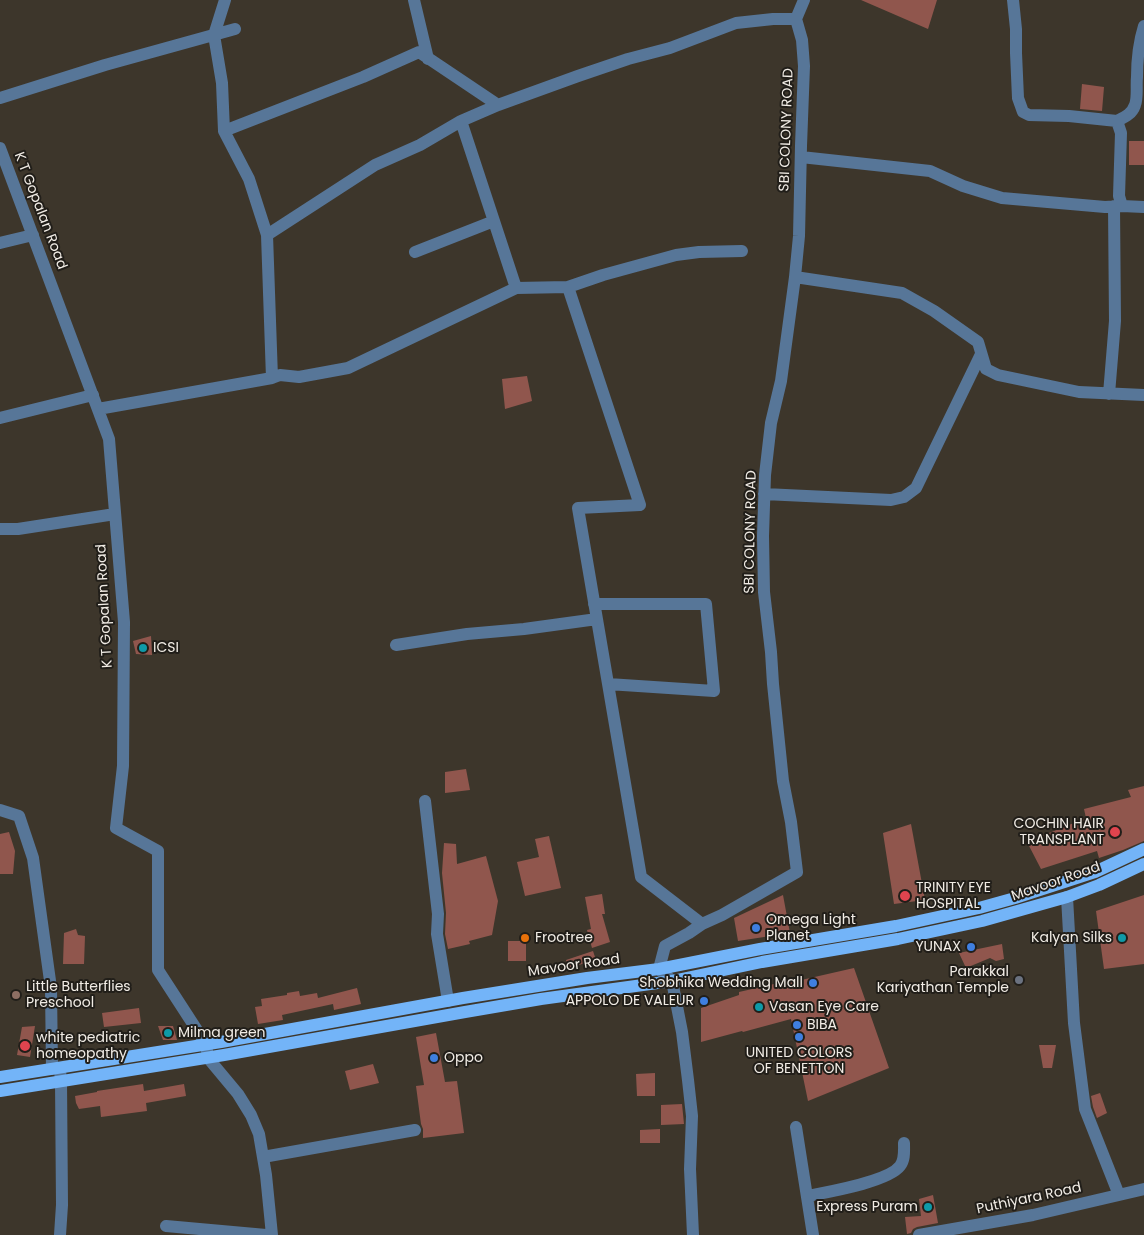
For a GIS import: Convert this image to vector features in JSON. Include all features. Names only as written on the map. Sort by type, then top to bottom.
[{"type":"main road","name":"Mavoor Road","points":[[0,1077],[206,1044],[587,978],[659,969],[760,949],[896,926],[979,908],[1043,890],[1095,872],[1144,849]]},
{"type":"main road","name":"Mavoor Road","points":[[0,1091],[193,1057],[208,1058],[541,999],[672,981],[762,962],[945,930],[1067,897],[1099,885],[1144,864]]},
{"type":"street","points":[[224,0],[214,35],[222,83],[224,131],[249,179],[267,235],[272,378]]},
{"type":"street","points":[[414,0],[428,59]]},
{"type":"street","points":[[267,235],[376,165],[498,105],[578,76],[670,48],[736,23],[773,19],[796,19],[804,0]]},
{"type":"street","points":[[1013,0],[1016,29],[1018,98],[1022,112],[1029,115],[1069,116],[1117,121],[1129,114],[1135,106],[1137,95],[1140,39],[1144,26]]},
{"type":"street","name":"SBI COLONY ROAD","points":[[659,969],[665,946],[797,872],[791,822],[783,781],[773,684],[764,592],[763,536],[765,475],[771,423],[781,381],[799,236],[804,66],[802,40],[796,19]]},
{"type":"street","points":[[0,98],[105,65],[234,29]]},
{"type":"street","points":[[224,131],[363,78],[418,52],[498,105]]},
{"type":"street","points":[[1109,394],[1115,322],[1121,133],[1117,121]]},
{"type":"street","points":[[461,122],[516,288]]},
{"type":"street","name":"K T Gopalan Road","points":[[0,148],[109,439],[124,622],[123,766],[116,828],[158,851],[158,970],[206,1044]]},
{"type":"street","points":[[801,157],[930,172],[963,186],[1002,198],[1105,207],[1144,207]]},
{"type":"street","points":[[415,252],[494,221]]},
{"type":"street","points":[[0,244],[33,235]]},
{"type":"street","points":[[98,408],[272,378],[280,375],[299,377],[348,368],[516,288],[568,287],[603,275],[676,255],[699,252],[742,251]]},
{"type":"street","points":[[795,277],[902,293],[934,311],[978,342],[986,370],[998,375],[1080,392],[1144,395]]},
{"type":"street","points":[[568,287],[640,505],[578,508],[641,877],[702,924]]},
{"type":"street","points":[[764,494],[891,500],[904,497],[916,488],[981,354]]},
{"type":"street","points":[[0,418],[92,395]]},
{"type":"street","points":[[0,529],[18,529],[115,514]]},
{"type":"street","points":[[594,604],[706,604],[714,691],[608,684]]},
{"type":"street","points":[[396,645],[467,634],[597,620]]},
{"type":"street","points":[[425,801],[438,914],[437,934],[448,1001]]},
{"type":"street","points":[[0,810],[19,816],[33,858],[51,988],[56,1068],[61,1081],[62,1205],[60,1235]]},
{"type":"street","points":[[1067,897],[1074,1023],[1085,1109],[1119,1195]]},
{"type":"street","points":[[659,969],[672,981],[682,1032],[692,1116],[690,1169],[693,1235]]},
{"type":"street","points":[[206,1044],[208,1058],[238,1094],[251,1115],[259,1134],[266,1175],[272,1235]]},
{"type":"street","points":[[796,1127],[814,1235]]},
{"type":"street","points":[[263,1157],[415,1130]]},
{"type":"street","points":[[806,1196],[865,1184],[888,1175],[899,1168],[903,1160],[904,1143]]},
{"type":"street","name":"Puthiyara Road","points":[[919,1235],[971,1231],[1144,1189]]},
{"type":"street","points":[[166,1226],[266,1235]]},
{"type":"building","points":[[861,0],[937,0],[928,29]]},
{"type":"building","points":[[1082,84],[1104,87],[1102,111],[1080,109]]},
{"type":"building","points":[[1129,141],[1144,141],[1144,165],[1129,165]]},
{"type":"building","points":[[527,376],[532,401],[505,409],[502,379]]},
{"type":"building","name":"ICSI","points":[[151,636],[152,655],[136,654],[133,641]]},
{"type":"building","points":[[466,769],[470,790],[445,793],[445,772]]},
{"type":"building","points":[[1144,786],[1144,841],[1099,858],[1097,851],[1041,869],[1027,842],[1086,818],[1084,809],[1131,797],[1128,790]]},
{"type":"building","points":[[911,824],[925,900],[894,904],[883,833]]},
{"type":"building","points":[[9,832],[15,851],[13,874],[0,874],[0,834]]},
{"type":"building","points":[[549,836],[561,888],[525,896],[517,862],[539,857],[535,839]]},
{"type":"building","points":[[444,843],[456,844],[457,864],[486,856],[498,901],[492,935],[469,941],[470,944],[448,949],[445,934],[446,913],[442,873]]},
{"type":"building","points":[[602,894],[605,914],[602,914],[610,942],[592,948],[587,930],[591,929],[585,897]]},
{"type":"building","points":[[783,895],[790,933],[738,941],[734,918]]},
{"type":"building","name":"Kalyan Silks","points":[[1144,895],[1144,964],[1104,969],[1096,911]]},
{"type":"building","points":[[76,929],[78,935],[85,936],[84,964],[63,964],[64,933]]},
{"type":"building","points":[[508,941],[526,941],[526,961],[508,961]]},
{"type":"building","points":[[1002,944],[1004,959],[996,961],[990,958],[966,968],[959,953]]},
{"type":"building","points":[[593,951],[596,960],[568,968],[566,960]]},
{"type":"building","points":[[854,968],[889,1068],[808,1101],[791,1019],[701,1042],[701,1008],[739,995],[739,992]]},
{"type":"building","points":[[357,988],[361,1004],[334,1010],[333,1004],[282,1015],[283,1020],[258,1024],[255,1007],[262,1006],[261,999],[299,991],[300,996],[317,993],[318,998]]},
{"type":"building","points":[[139,1008],[141,1023],[104,1027],[102,1013]]},
{"type":"building","points":[[35,1026],[30,1057],[17,1055],[22,1027]]},
{"type":"building","name":"Milma green","points":[[158,1026],[173,1026],[177,1040],[163,1040]]},
{"type":"building","points":[[436,1033],[445,1082],[457,1081],[464,1133],[423,1138],[416,1086],[424,1085],[416,1037]]},
{"type":"building","points":[[1039,1045],[1056,1045],[1052,1068],[1043,1068]]},
{"type":"building","points":[[373,1064],[379,1083],[350,1090],[345,1071]]},
{"type":"building","points":[[655,1073],[655,1096],[637,1096],[636,1074]]},
{"type":"building","points":[[143,1084],[144,1091],[184,1084],[186,1096],[146,1103],[147,1111],[101,1117],[100,1106],[79,1109],[76,1103],[75,1096]]},
{"type":"building","points":[[1100,1093],[1107,1113],[1097,1118],[1091,1096]]},
{"type":"building","points":[[682,1104],[684,1124],[661,1125],[661,1105]]},
{"type":"building","points":[[660,1129],[660,1143],[640,1143],[640,1130]]},
{"type":"building","name":"Express Puram","points":[[933,1195],[938,1223],[917,1227],[907,1234],[905,1217],[921,1216],[919,1199]]},
{"type":"place","name":"ICSI","points":[[143,648]]},
{"type":"place","name":"COCHIN HAIR TRANSPLANT","points":[[1115,832]]},
{"type":"place","name":"TRINITY EYE HOSPITAL","points":[[905,896]]},
{"type":"place","name":"Omega Light Planet","points":[[756,928]]},
{"type":"place","name":"Frootree","points":[[525,938]]},
{"type":"place","name":"Kalyan Silks","points":[[1122,938]]},
{"type":"place","name":"YUNAX","points":[[971,947]]},
{"type":"place","name":"Parakkal Kariyathan Temple","points":[[1019,980]]},
{"type":"place","name":"Shobhika Wedding Mall","points":[[813,983]]},
{"type":"place","name":"Little Butterflies Preschool","points":[[16,995]]},
{"type":"place","name":"APPOLO DE VALEUR","points":[[704,1001]]},
{"type":"place","name":"Vasan Eye Care","points":[[759,1007]]},
{"type":"place","name":"BIBA","points":[[797,1025]]},
{"type":"place","name":"Milma green","points":[[168,1033]]},
{"type":"place","name":"UNITED COLORS OF BENETTON","points":[[799,1037]]},
{"type":"place","name":"white pediatric homeopathy","points":[[25,1046]]},
{"type":"place","name":"Oppo","points":[[434,1058]]},
{"type":"place","name":"Express Puram","points":[[928,1207]]}]
